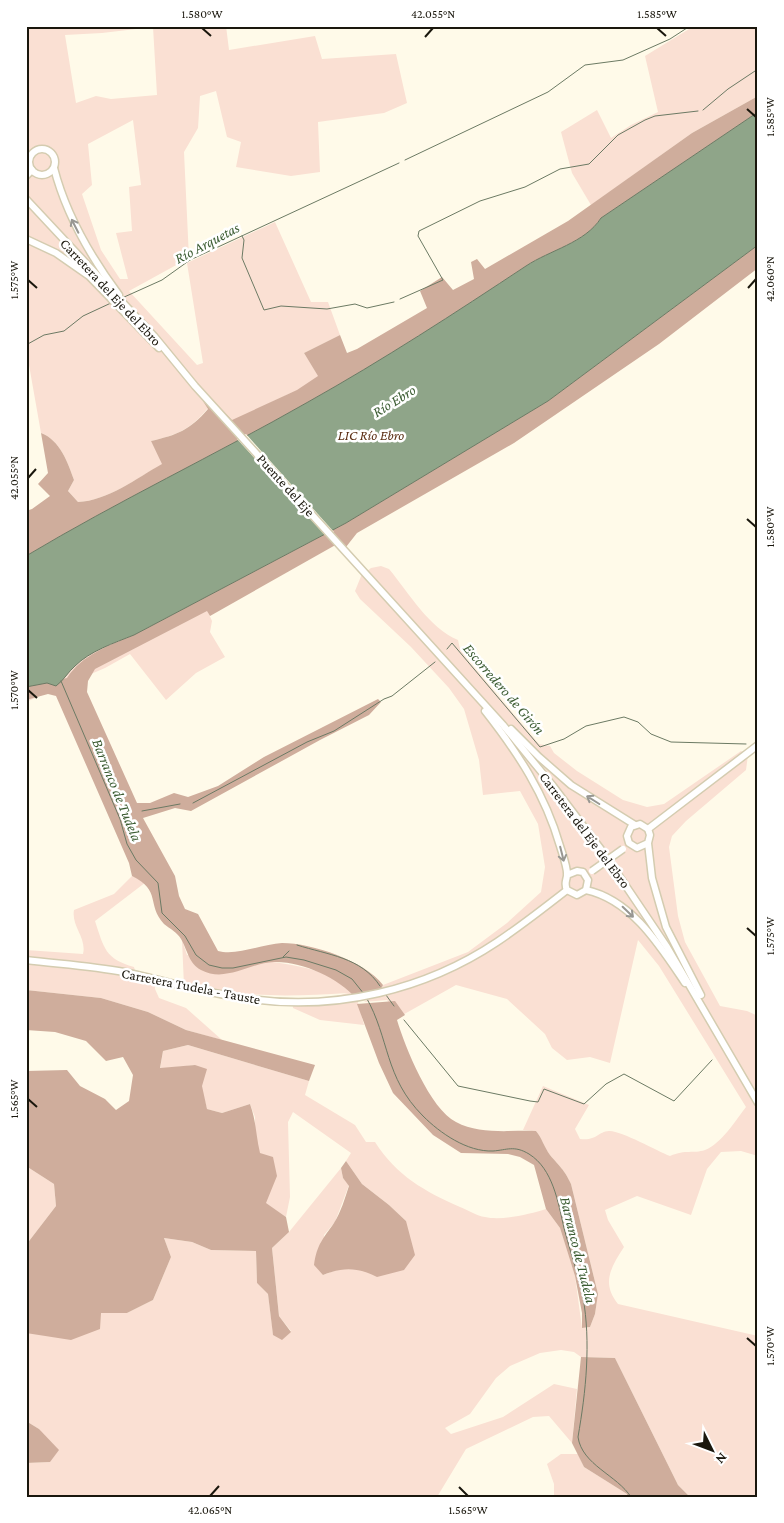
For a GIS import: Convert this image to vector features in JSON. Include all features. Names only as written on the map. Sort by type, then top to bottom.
[{"type":"main road","points":[[54,168],[44,175],[29,173],[29,154],[42,150],[49,152],[55,161],[54,168],[70,217],[95,263],[154,336]]},
{"type":"main road","name":"Carretera del Eje del Ebro","points":[[26,198],[154,336],[195,386]]},
{"type":"main road","points":[[26,238],[56,253],[89,276],[146,336],[174,361]]},
{"type":"main road","name":"Puente del Eje","points":[[195,386],[376,584]]},
{"type":"main road","name":"Carretera del Eje del Ebro","points":[[376,584],[460,677],[547,778],[603,852],[668,948],[758,1103]]},
{"type":"main road","points":[[430,645],[462,674],[525,744],[554,771],[584,795],[635,825],[644,826],[648,829],[650,835],[648,843],[654,884],[666,927],[716,1029]]},
{"type":"main road","points":[[460,677],[517,752],[530,774],[553,825],[567,875],[565,885],[567,890],[577,895],[586,890],[589,873]]},
{"type":"main road","points":[[648,829],[758,745]]},
{"type":"main road","points":[[635,825],[628,832],[629,843],[636,848],[648,843]]},
{"type":"main road","points":[[567,875],[578,871],[589,873],[629,843]]},
{"type":"main road","name":"Carretera Tudela - Tauste","points":[[26,960],[123,972],[250,999],[319,1002],[355,998],[412,984],[466,960],[496,943],[567,890]]},
{"type":"main road","points":[[586,890],[614,900],[646,930],[677,971],[738,1069]]},
{"type":"green space","points":[[26,26],[226,26],[229,50],[315,36],[322,59],[396,54],[407,103],[384,113],[318,122],[320,172],[291,176],[236,167],[241,142],[227,137],[216,91],[200,96],[198,128],[184,152],[189,258],[129,291],[197,365],[203,363],[187,263],[275,222],[311,302],[328,302],[340,335],[304,353],[319,377],[758,104],[758,261],[685,317],[208,612],[212,621],[210,632],[225,657],[196,673],[166,700],[130,654],[105,668],[26,702],[26,546],[293,392],[232,421],[208,408],[189,427],[151,441],[163,464],[100,498],[78,502],[68,491],[74,480],[69,466],[58,446],[48,436],[41,433],[26,348]],"holes":[[[153,27],[157,95],[111,99],[96,96],[76,103],[65,35]],[[133,120],[141,185],[129,187],[132,231],[116,233],[128,279],[120,279],[101,250],[82,194],[92,185],[88,144]]]},
{"type":"green space","points":[[694,26],[758,26],[758,96],[692,133],[591,205],[572,173],[561,132],[597,110],[611,138],[631,125],[658,112],[645,56]]},
{"type":"green space","points":[[381,566],[389,569],[429,619],[458,640],[460,649],[467,659],[539,744],[550,746],[554,753],[577,771],[623,800],[647,807],[664,804],[741,751],[748,755],[746,770],[686,821],[672,836],[669,847],[678,916],[685,942],[720,1006],[747,1011],[758,1016],[758,1156],[741,1151],[721,1152],[707,1169],[691,1215],[637,1196],[605,1210],[608,1220],[624,1247],[612,1268],[609,1282],[610,1289],[618,1304],[758,1336],[758,1497],[690,1497],[678,1485],[615,1358],[581,1357],[574,1352],[561,1350],[540,1353],[510,1366],[496,1378],[470,1414],[445,1428],[451,1434],[503,1417],[554,1384],[577,1389],[572,1443],[549,1416],[533,1417],[466,1449],[437,1497],[26,1497],[26,1463],[50,1462],[39,1429],[26,1421],[26,1333],[35,1333],[101,1313],[127,1313],[153,1300],[171,1257],[164,1238],[192,1242],[211,1250],[256,1251],[257,1283],[268,1294],[273,1334],[291,1331],[279,1316],[272,1248],[289,1232],[341,1168],[343,1178],[349,1185],[335,1222],[324,1235],[323,1275],[350,1268],[363,1270],[377,1276],[406,1221],[362,1184],[346,1161],[351,1153],[293,1112],[288,1122],[290,1197],[286,1217],[265,1203],[255,1131],[255,1117],[250,1104],[222,1113],[207,1109],[195,1065],[160,1069],[163,1051],[188,1045],[309,1081],[305,1095],[355,1125],[366,1142],[375,1142],[392,1164],[412,1181],[435,1195],[476,1214],[492,1218],[508,1218],[546,1209],[560,1228],[575,1276],[582,1328],[590,1327],[595,1314],[598,1294],[571,1184],[564,1171],[548,1152],[536,1131],[523,1130],[543,1086],[589,1105],[575,1129],[580,1139],[590,1139],[609,1131],[630,1137],[670,1156],[701,1151],[711,1147],[728,1131],[746,1107],[659,966],[638,940],[610,1063],[590,1057],[567,1060],[552,1048],[545,1034],[507,999],[456,985],[399,1017],[387,1000],[364,1002],[379,992],[383,985],[468,952],[507,923],[541,892],[545,867],[538,824],[520,791],[483,795],[479,760],[464,709],[449,688],[411,647],[360,599],[355,591],[364,569],[366,572],[371,568]]},
{"type":"green space","points":[[132,876],[146,882],[95,921],[107,951],[117,960],[134,967],[136,974],[155,977],[155,989],[159,998],[186,1008],[222,1040],[186,1030],[148,1012],[101,998],[26,990],[26,950],[83,954],[83,943],[75,921],[74,910],[114,894]]},
{"type":"green space","points":[[182,940],[187,955],[276,962],[322,973],[340,981],[355,995],[364,1025],[320,1020],[293,1008],[292,999],[328,998],[348,993],[266,995],[205,990],[184,986]]},
{"type":"green space","points":[[26,1166],[54,1184],[56,1206],[26,1245]]},
{"type":"green space","points":[[561,1454],[578,1454],[584,1467],[627,1494],[627,1497],[554,1497],[554,1484],[547,1464]]},
{"type":"shaded area","points":[[758,96],[758,112],[601,218],[594,227],[577,240],[535,260],[364,370],[273,422],[96,516],[26,556],[26,511],[50,496],[38,484],[48,473],[41,433],[48,436],[58,446],[69,466],[74,480],[68,491],[78,502],[100,498],[111,493],[162,464],[151,441],[176,434],[195,422],[208,409],[203,401],[205,392],[232,420],[297,390],[318,376],[304,353],[340,335],[347,353],[357,349],[427,308],[420,291],[442,277],[453,290],[474,279],[471,262],[477,259],[485,269],[568,221],[692,133]]},
{"type":"shaded area","points":[[758,245],[758,268],[659,344],[514,443],[357,533],[346,547],[339,543],[210,616],[207,611],[95,669],[88,681],[87,692],[137,803],[150,803],[174,793],[188,797],[218,786],[264,757],[378,699],[381,702],[369,715],[191,811],[175,808],[143,818],[175,876],[179,896],[185,909],[198,914],[218,951],[242,951],[282,943],[308,946],[337,955],[364,968],[383,985],[380,991],[356,998],[340,984],[319,972],[285,962],[265,963],[238,971],[219,974],[210,973],[197,967],[191,960],[179,937],[159,917],[147,887],[132,876],[129,863],[56,696],[48,694],[26,700],[26,687],[67,678],[80,663],[97,652],[134,635],[346,523],[548,401]]},
{"type":"shaded area","points":[[26,990],[101,998],[148,1012],[186,1030],[315,1065],[309,1081],[188,1045],[163,1051],[160,1068],[195,1065],[207,1069],[202,1086],[207,1109],[222,1113],[250,1104],[254,1116],[260,1153],[273,1157],[277,1176],[266,1203],[286,1217],[289,1232],[272,1248],[279,1316],[291,1332],[282,1340],[273,1335],[268,1294],[257,1283],[256,1251],[211,1250],[192,1242],[164,1238],[171,1257],[153,1300],[127,1313],[101,1313],[100,1329],[71,1340],[26,1333],[26,1245],[56,1206],[54,1184],[26,1166],[26,1071],[67,1070],[80,1086],[105,1099],[116,1110],[129,1101],[133,1075],[123,1057],[106,1061],[86,1041],[55,1032],[26,1030]]},
{"type":"shaded area","points":[[395,1001],[405,1015],[397,1020],[412,1061],[428,1091],[446,1115],[456,1122],[475,1129],[536,1131],[550,1155],[562,1168],[571,1184],[598,1294],[595,1314],[590,1327],[582,1328],[582,1313],[575,1276],[560,1228],[546,1209],[534,1165],[520,1157],[508,1154],[461,1153],[433,1135],[393,1093],[379,1063],[357,1004]]},
{"type":"shaded area","points":[[346,1161],[362,1184],[406,1221],[415,1255],[404,1270],[377,1277],[363,1271],[350,1269],[323,1275],[314,1265],[319,1247],[339,1214],[349,1186],[343,1178],[341,1168]]},
{"type":"shaded area","points":[[581,1357],[615,1358],[678,1485],[690,1497],[627,1497],[627,1494],[584,1467],[572,1443]]},
{"type":"shaded area","points":[[26,1421],[39,1429],[59,1450],[50,1462],[26,1463]]},
{"type":"water","name":"LIC Río Ebro","points":[[758,112],[758,245],[548,401],[346,523],[134,635],[95,652],[81,661],[56,686],[47,683],[26,687],[26,556],[96,516],[273,422],[364,370],[535,260],[577,240],[594,227],[601,218]]},
{"type":"pier","points":[[246,434],[334,532],[326,536],[237,439]]},
{"type":"waterway","name":"Río Arquetas","points":[[405,160],[548,92],[585,65],[623,60],[670,39],[690,26]]},
{"type":"waterway","points":[[703,110],[728,89],[758,69]]},
{"type":"waterway","points":[[400,299],[443,280],[418,236],[419,231],[480,201],[525,187],[560,169],[589,164],[618,135],[645,120],[655,116],[698,111]]},
{"type":"waterway","name":"Río Arquetas","points":[[122,298],[162,280],[190,260],[399,163]]},
{"type":"waterway","points":[[242,236],[244,240],[242,258],[264,310],[281,306],[327,309],[355,304],[367,308],[394,302]]},
{"type":"waterway","name":"Río Arquetas","points":[[26,345],[44,335],[64,331],[83,316],[111,303]]},
{"type":"waterway","name":"Escorredero de Girón","points":[[447,649],[452,643],[540,747],[564,739],[586,726],[624,717],[638,722],[651,734],[671,742],[746,744]]},
{"type":"waterway","name":"Escorredero de Girón","points":[[193,803],[307,742],[334,731],[384,699],[392,696],[435,662]]},
{"type":"waterway","name":"Barranco de Tudela","points":[[61,681],[120,819],[127,844],[136,860],[158,883],[162,913],[185,936],[196,955],[209,965],[222,968],[233,968],[286,957],[304,960],[336,970],[352,979],[364,994]]},
{"type":"waterway","name":"Escorredero de Girón","points":[[142,811],[180,804]]},
{"type":"waterway","points":[[297,945],[354,963],[372,976],[380,986]]},
{"type":"waterway","name":"Barranco de Tudela","points":[[283,957],[289,951]]},
{"type":"waterway","points":[[386,995],[394,1006]]},
{"type":"waterway","name":"Barranco de Tudela","points":[[366,997],[380,1028],[389,1058],[401,1087],[423,1116],[437,1129],[464,1145],[483,1150],[515,1149],[524,1151],[537,1160],[549,1177],[557,1197],[579,1280],[585,1314],[587,1332],[586,1367],[578,1437],[586,1455],[625,1489],[631,1497]]},
{"type":"waterway","points":[[404,1020],[458,1086],[530,1101],[538,1102],[544,1089],[584,1104],[606,1084],[624,1074],[674,1101],[712,1060]]},
{"type":"water label","name":"Río Ebro","points":[[394,401]]}]
